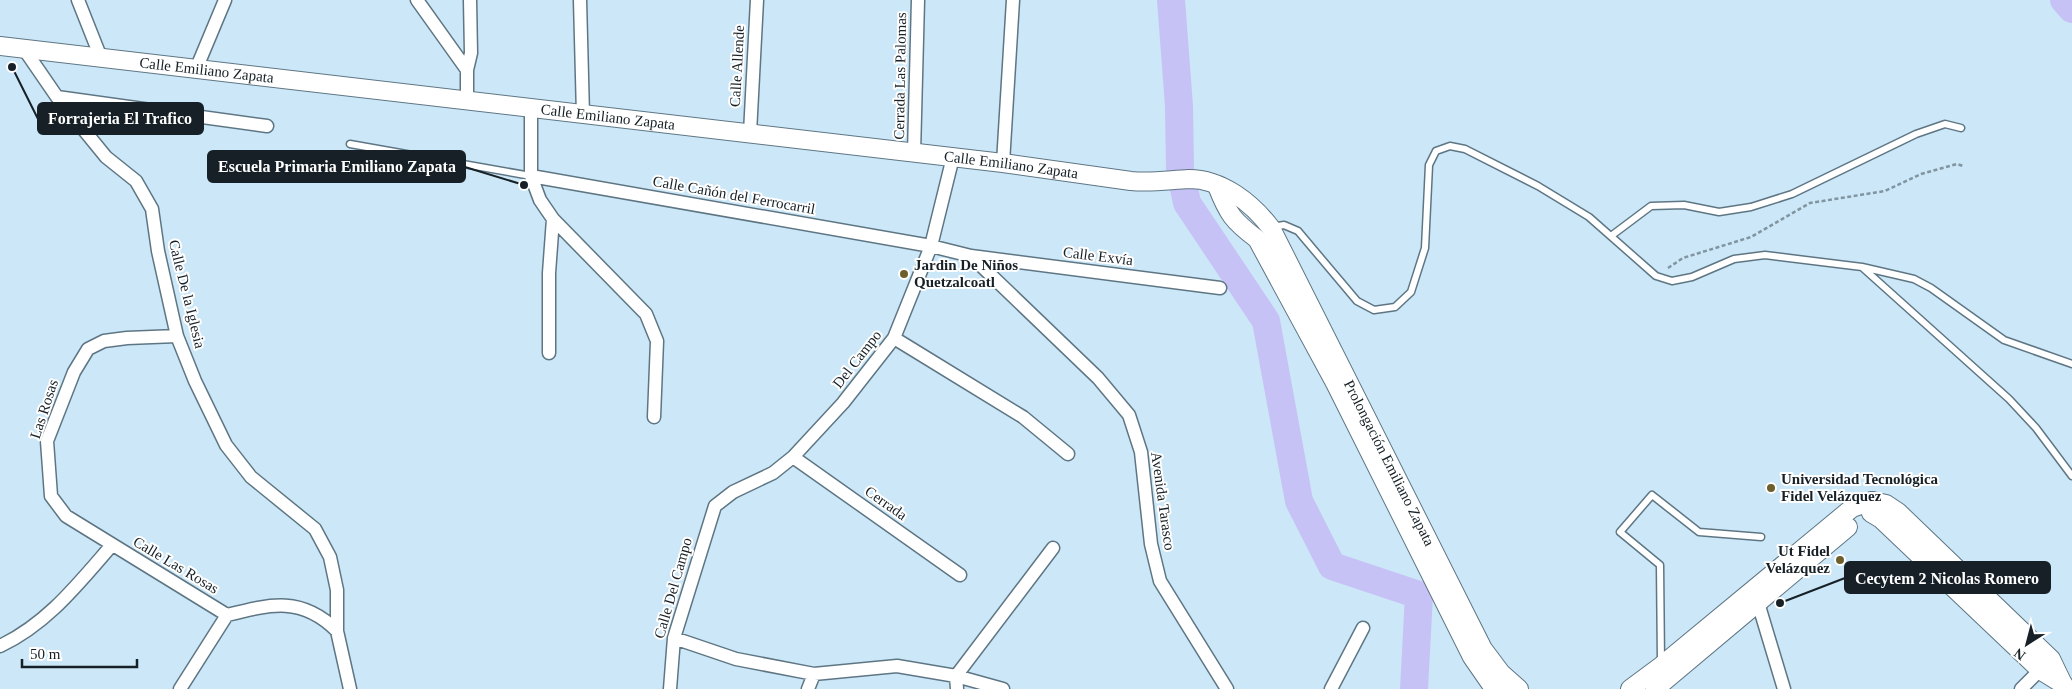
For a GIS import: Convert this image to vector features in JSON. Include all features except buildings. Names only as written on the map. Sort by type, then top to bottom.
[{"type":"main road","name":"Calle Emiliano Zapata","points":[[0,46],[196,67],[583,115],[953,157],[1134,181],[1159,182],[1191,179],[1217,186],[1242,197],[1258,211],[1271,228]]},
{"type":"main road","points":[[1217,186],[1228,213],[1241,227],[1258,239]]},
{"type":"main road","name":"Prolongación Emiliano Zapata","points":[[1271,228],[1483,649],[1500,673],[1519,689]]},
{"type":"main road","name":"Prolongación Emiliano Zapata","points":[[1258,239],[1335,383],[1472,657],[1490,683],[1497,689]]},
{"type":"main road","points":[[1630,689],[1872,507],[1881,519],[2045,665],[2066,686]]},
{"type":"main road","points":[[1658,687],[1756,595]]},
{"type":"street","points":[[78,0],[101,58]]},
{"type":"street","points":[[196,67],[225,0]]},
{"type":"street","points":[[417,0],[466,70]]},
{"type":"street","points":[[467,101],[466,70],[471,53],[470,0]]},
{"type":"street","points":[[580,0],[583,115]]},
{"type":"street","name":"Calle Allende","points":[[750,133],[757,0]]},
{"type":"street","name":"Cerrada Las Palomas","points":[[914,153],[918,0]]},
{"type":"street","points":[[1003,163],[1013,0]]},
{"type":"street","name":"Calle De la Iglesia","points":[[24,49],[57,97],[106,157],[136,181],[152,209],[158,251],[178,336],[195,381],[226,445],[251,477],[315,529],[330,557],[337,590],[337,631],[350,689]]},
{"type":"street","points":[[57,97],[267,126]]},
{"type":"street","points":[[531,108],[531,176],[540,200],[553,218],[646,314],[657,341],[654,417]]},
{"type":"street","name":"Del Campo","points":[[708,526],[715,506],[733,492],[773,473],[793,457],[843,403],[894,338],[931,246],[953,157]]},
{"type":"street","name":"Calle Cañón del Ferrocarril","points":[[531,176],[931,246]]},
{"type":"street","points":[[549,353],[549,273],[553,218]]},
{"type":"street","name":"Avenida Tarasco","points":[[931,246],[971,256],[1098,378],[1129,416],[1141,452],[1151,544],[1160,581],[1227,689]]},
{"type":"street","name":"Calle Exvía","points":[[971,256],[1220,288]]},
{"type":"street","name":"Las Rosas","points":[[112,545],[66,516],[51,496],[47,441],[74,372],[88,349],[104,341],[178,336]]},
{"type":"street","points":[[894,338],[1023,417],[1068,454]]},
{"type":"street","name":"Cerrada","points":[[793,457],[960,575]]},
{"type":"street","name":"Calle Del Campo","points":[[670,689],[674,638],[708,526]]},
{"type":"street","name":"Calle Las Rosas","points":[[0,646],[19,637],[60,605],[112,545],[227,615],[271,604],[296,607],[323,617],[337,631]]},
{"type":"street","points":[[957,689],[956,676],[1053,548]]},
{"type":"street","points":[[1756,595],[1784,689]]},
{"type":"street","points":[[180,689],[227,615]]},
{"type":"street","points":[[1331,689],[1363,628]]},
{"type":"street","points":[[674,638],[736,659],[814,674],[897,666],[956,676],[1003,689]]},
{"type":"street","points":[[2021,689],[2045,665]]},
{"type":"street","points":[[808,689],[814,674]]},
{"type":"lane","points":[[1611,236],[1651,206],[1684,205],[1719,212],[1751,208],[1792,194],[1916,134],[1945,124],[1961,128]]},
{"type":"lane","points":[[350,144],[531,176]]},
{"type":"lane","points":[[1258,239],[1271,228],[1284,225],[1298,231],[1356,301],[1374,310],[1395,306],[1411,292],[1425,248],[1429,164],[1436,151],[1450,146],[1465,149],[1555,195],[1589,216],[1656,276],[1672,281],[1692,277],[1734,260],[1765,255],[1862,267],[1914,279],[1931,288],[2004,340],[2072,364]]},
{"type":"lane","points":[[1862,267],[2009,399],[2036,428],[2072,476]]},
{"type":"lane","points":[[1658,687],[1662,666],[1660,565],[1620,532],[1652,495],[1699,532],[1761,537]]},
{"type":"path","points":[[1656,276],[1683,258],[1751,238],[1810,203],[1885,191],[1921,174],[1957,164],[1963,166]]},
{"type":"waterway","points":[[1171,0],[1179,106],[1180,169],[1187,203],[1266,321],[1299,501],[1332,566],[1419,595],[1414,689]]},
{"type":"waterway","points":[[2064,0],[2072,9]]},
{"type":"place","name":"Forrajeria El Trafico","points":[[12,67]]},
{"type":"place","name":"Escuela Primaria Emiliano Zapata","points":[[524,185]]},
{"type":"place","name":"Jardin De Niños Quetzalcoatl","points":[[904,274]]},
{"type":"place","name":"Universidad Tecnológica Fidel Velázquez","points":[[1771,488]]},
{"type":"place","name":"Ut Fidel Velázquez","points":[[1840,560]]},
{"type":"place","name":"Cecytem 2 Nicolas Romero","points":[[1780,603]]}]
